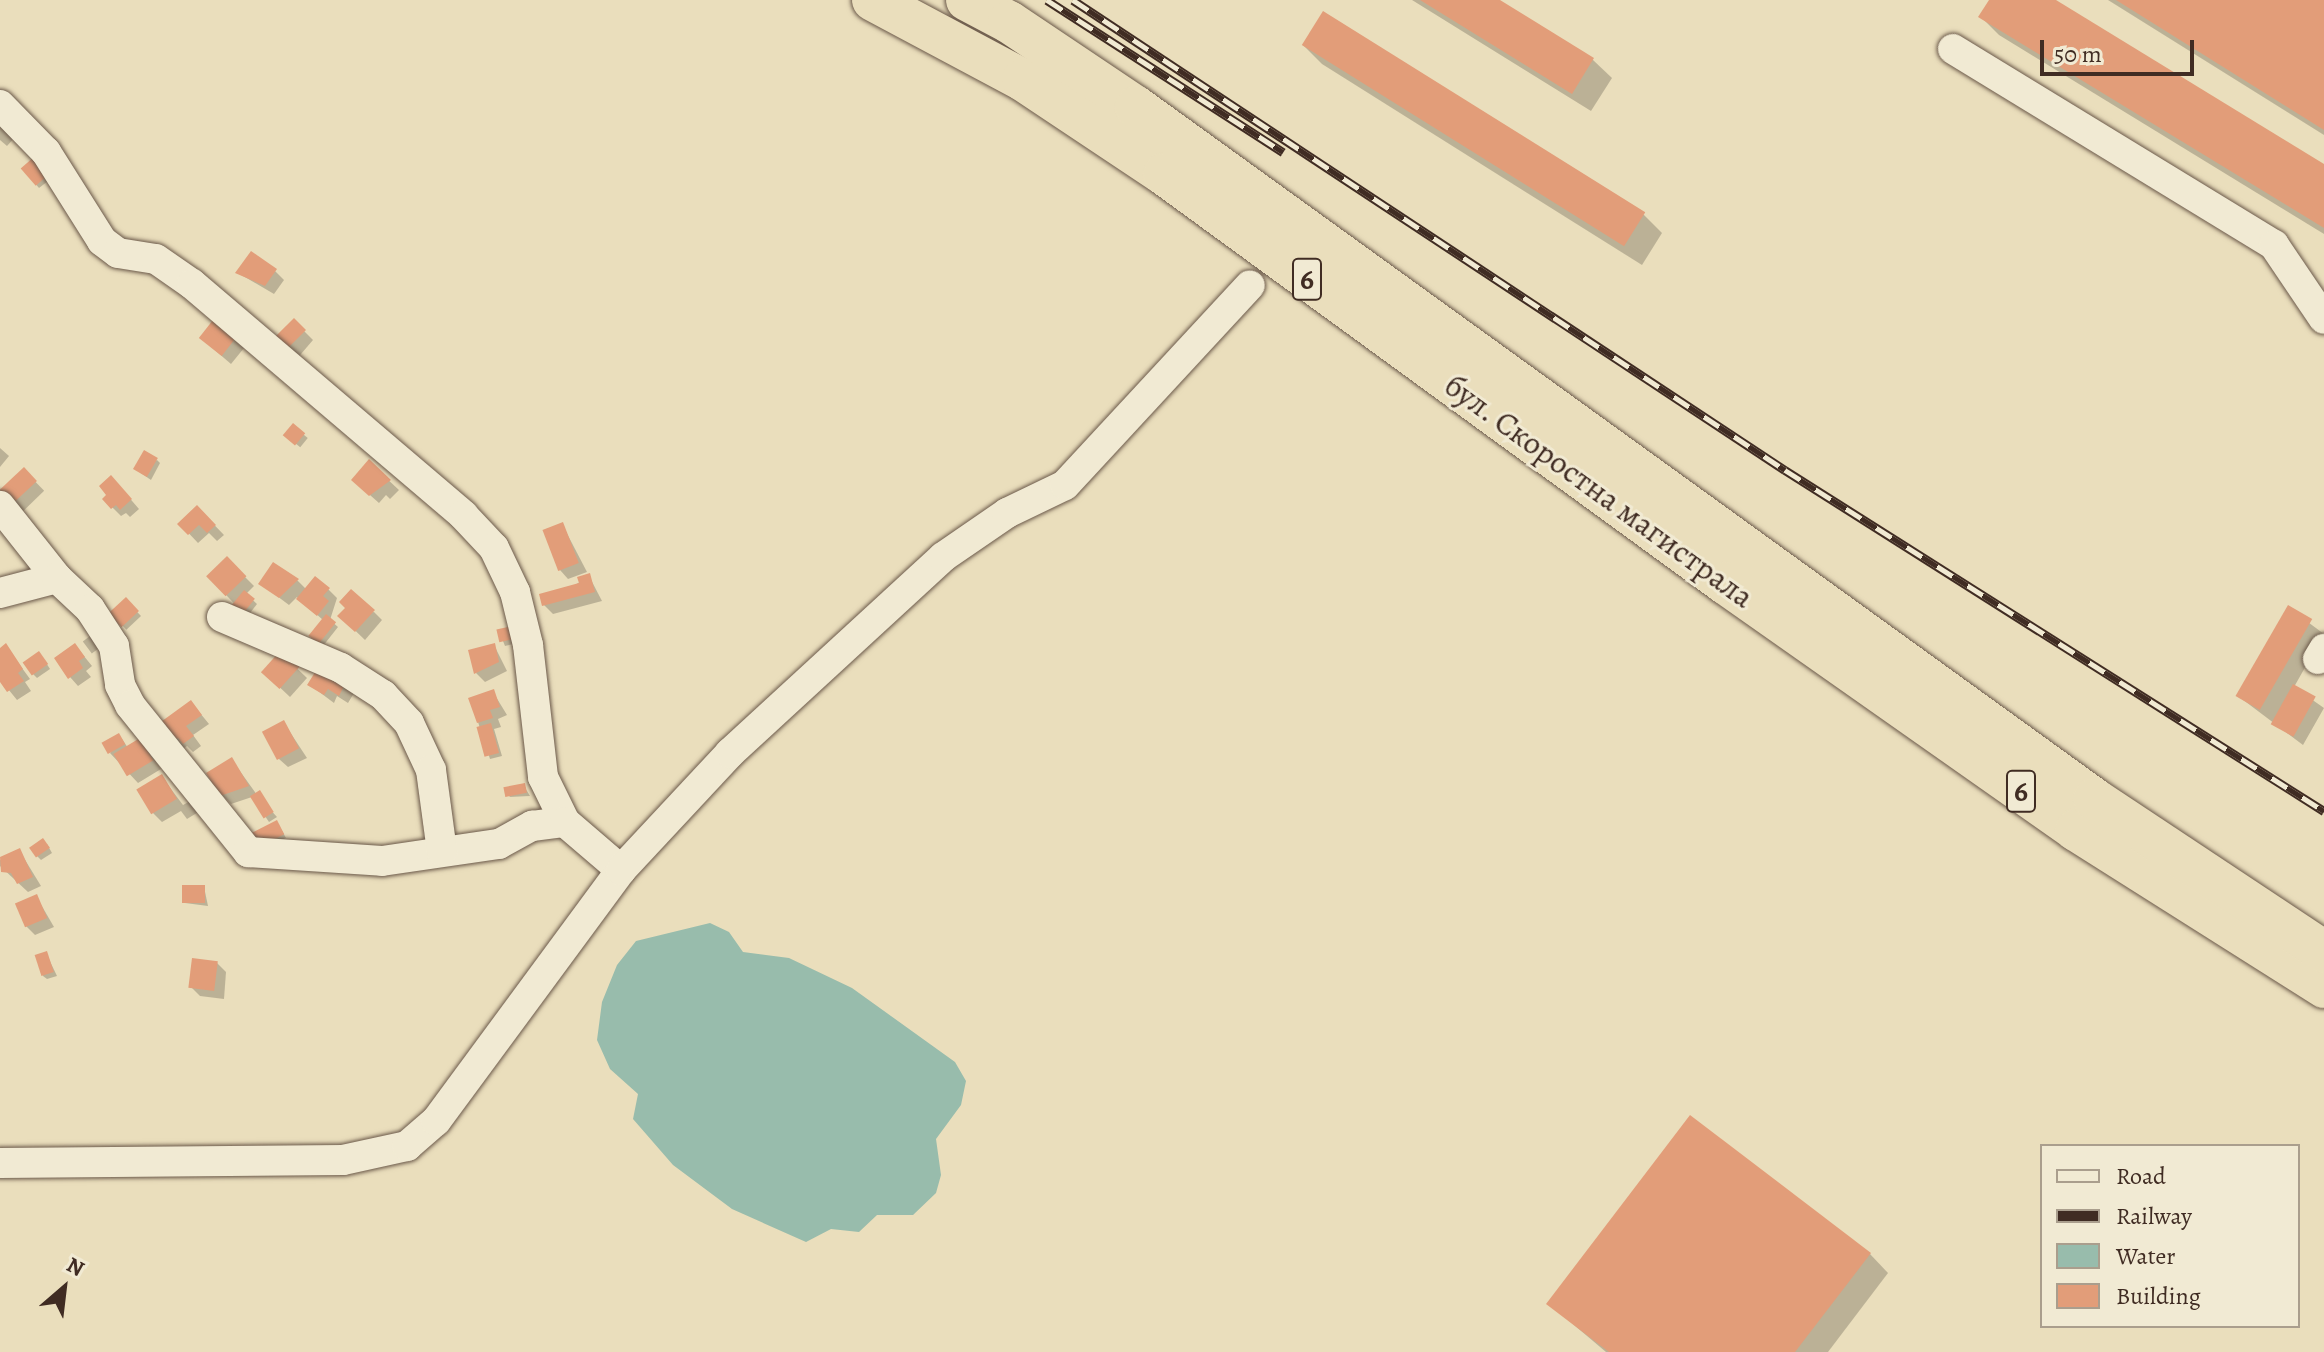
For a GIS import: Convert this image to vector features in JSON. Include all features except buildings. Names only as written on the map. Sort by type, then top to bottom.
[{"type":"highway","name":"бул. Скоростна магистрала","points":[[873,0],[1023,80],[1164,174],[1725,583],[2076,830],[2324,987]]},
{"type":"highway","name":"бул. Скоростна магистрала","points":[[967,0],[1009,22],[1136,107],[2094,799],[2324,952]]},
{"type":"street","points":[[1953,49],[2274,245],[2324,319]]},
{"type":"street","points":[[0,105],[46,152],[102,241],[118,253],[156,259],[192,284],[463,515],[494,548],[515,592],[528,645],[543,777],[565,822],[621,870]]},
{"type":"street","points":[[0,1163],[343,1160],[375,1157],[407,1146],[436,1121],[621,870],[730,753],[943,557],[1007,513],[1065,485],[1250,285]]},
{"type":"street","points":[[0,506],[57,578],[90,609],[114,646],[120,685],[130,705],[248,852],[382,861],[499,844],[532,826],[565,822]]},
{"type":"street","points":[[0,593],[57,578]]},
{"type":"street","points":[[222,617],[341,668],[383,695],[409,723],[431,770],[442,851]]},
{"type":"water","points":[[710,923],[729,932],[743,952],[789,958],[852,988],[955,1062],[966,1081],[961,1105],[936,1139],[941,1175],[936,1193],[913,1215],[877,1215],[859,1232],[831,1229],[806,1242],[732,1209],[673,1165],[633,1119],[638,1094],[610,1069],[597,1040],[602,1002],[617,965],[636,941]]},
{"type":"railway","points":[[1047,0],[1283,152]]},
{"type":"railway","points":[[1073,0],[1785,470],[2324,811]]}]
